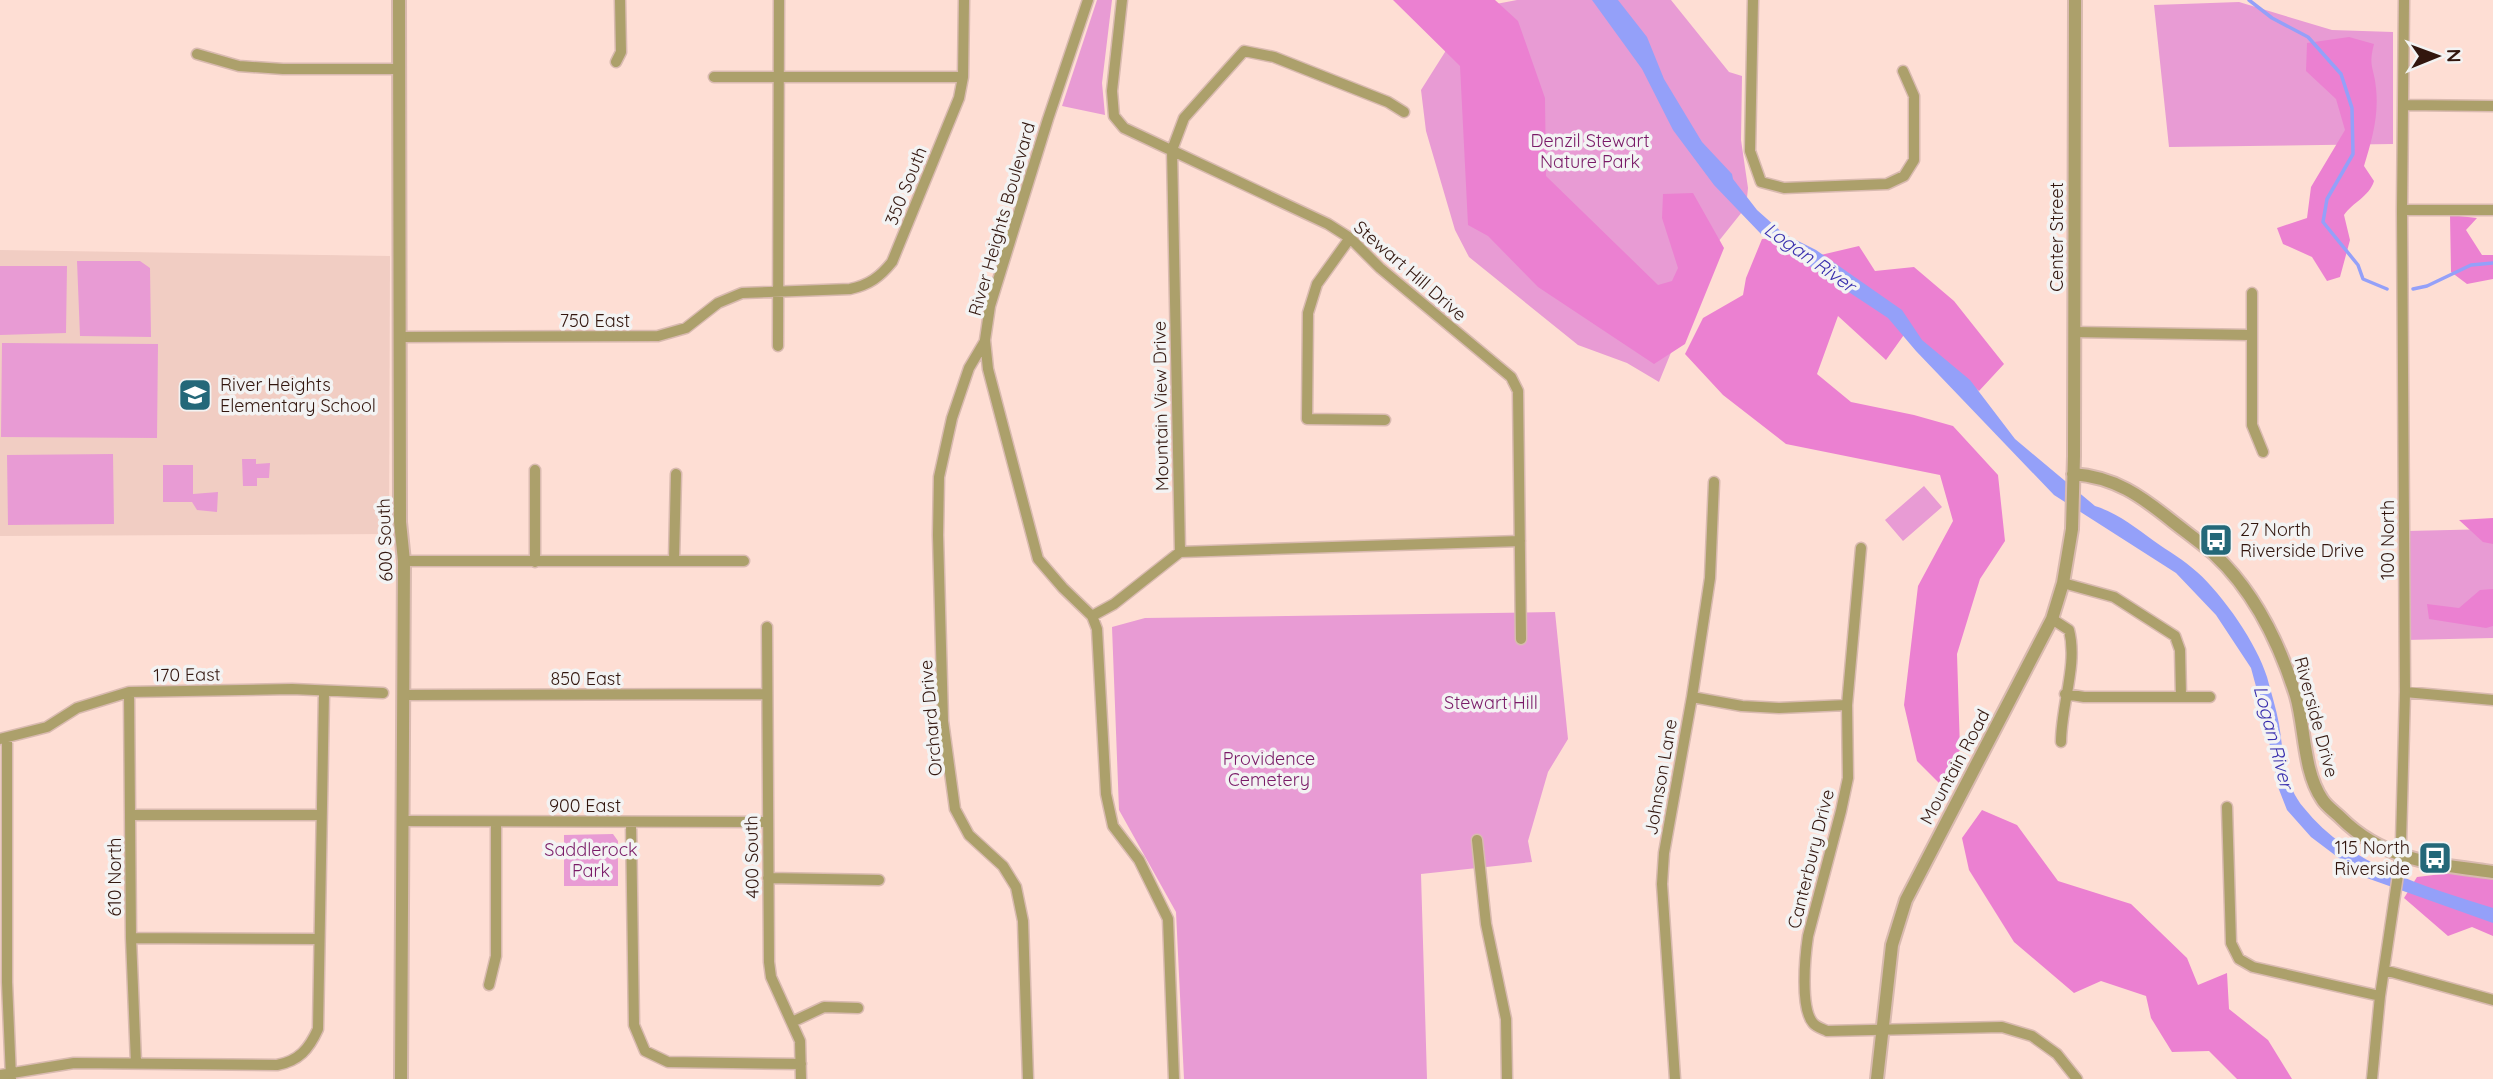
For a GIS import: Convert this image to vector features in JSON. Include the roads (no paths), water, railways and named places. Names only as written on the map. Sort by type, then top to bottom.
[{"type":"street","name":"600 South","points":[[399,0],[400,522],[404,561],[401,1079]]},
{"type":"street","points":[[616,62],[621,52],[620,0]]},
{"type":"street","points":[[778,346],[779,0]]},
{"type":"street","name":"350 South","points":[[778,290],[850,289],[866,285],[881,275],[892,262],[959,98],[963,77],[964,0]]},
{"type":"street","name":"River Heights Boulevard","points":[[1088,0],[993,296],[985,340],[988,369],[1038,559],[1092,615]]},
{"type":"street","name":"Stewart Hill Drive","points":[[1122,0],[1112,91],[1114,116],[1124,128],[1328,224],[1350,238],[1380,268],[1511,377],[1518,391],[1521,639]]},
{"type":"street","points":[[1753,0],[1750,151],[1760,181],[1784,188],[1887,184],[1905,176],[1914,160],[1914,96],[1903,71]]},
{"type":"street","name":"Center Street","points":[[2073,474],[2075,0]]},
{"type":"street","name":"100 North","points":[[2372,1079],[2380,996],[2400,856],[2404,692],[2404,0]]},
{"type":"street","points":[[1172,150],[1184,118],[1244,51],[1274,57],[1388,102],[1404,113]]},
{"type":"street","points":[[197,54],[239,66],[284,69],[400,69]]},
{"type":"street","points":[[713,77],[963,77]]},
{"type":"street","points":[[2403,105],[2493,106]]},
{"type":"street","name":"Mountain View Drive","points":[[1172,150],[1180,552]]},
{"type":"street","points":[[2402,210],[2493,210]]},
{"type":"street","points":[[1350,238],[1317,284],[1308,313],[1307,419],[1385,420]]},
{"type":"street","name":"750 East","points":[[400,337],[658,336],[686,328],[718,303],[741,293],[778,290]]},
{"type":"street","points":[[2252,293],[2252,425],[2263,452]]},
{"type":"street","points":[[2074,332],[2250,335]]},
{"type":"street","name":"Orchard Drive","points":[[985,340],[969,368],[952,418],[939,477],[943,721],[955,809],[969,835],[1003,866],[1016,887],[1023,921],[1028,1079]]},
{"type":"street","points":[[535,470],[535,562]]},
{"type":"street","points":[[674,561],[676,474]]},
{"type":"street","name":"Mountain Road","points":[[1877,1079],[1892,945],[1906,900],[2052,619],[2063,583],[2072,529],[2073,474]]},
{"type":"street","name":"Riverside Drive","points":[[2073,474],[2096,476],[2122,485],[2214,555],[2238,580],[2277,644],[2297,698],[2304,745],[2322,799],[2349,826],[2400,856],[2493,872]]},
{"type":"street","name":"Johnson Lane","points":[[1675,1079],[1662,884],[1664,853],[1710,578],[1714,482]]},
{"type":"street","points":[[1174,1079],[1168,919],[1139,860],[1113,826],[1107,794],[1097,629],[1092,615],[1114,604],[1180,552],[1520,541]]},
{"type":"street","name":"Canterbury Drive","points":[[1861,548],[1847,705],[1848,778],[1808,936],[1805,957],[1806,1010],[1813,1024],[1827,1031],[2003,1027],[2032,1036],[2057,1054],[2077,1079]]},
{"type":"street","points":[[404,561],[744,561]]},
{"type":"street","points":[[2063,583],[2114,597],[2175,636],[2180,650],[2180,696]]},
{"type":"street","points":[[2052,619],[2068,629],[2073,647],[2061,718],[2061,742]]},
{"type":"street","name":"400 South","points":[[767,628],[771,977],[800,1041],[801,1079]]},
{"type":"street","name":"170 East","points":[[3,738],[47,727],[78,708],[130,692],[292,689],[383,693]]},
{"type":"street","name":"610 North","points":[[130,692],[131,938],[136,1063]]},
{"type":"street","points":[[3,738],[3,982],[7,1077],[74,1063],[277,1065],[300,1056],[310,1045],[318,1029],[324,692]]},
{"type":"street","points":[[2404,692],[2493,700]]},
{"type":"street","name":"850 East","points":[[404,695],[767,694]]},
{"type":"street","points":[[2065,694],[2210,697]]},
{"type":"street","points":[[1692,697],[1742,706],[1779,708],[1847,705]]},
{"type":"street","points":[[2227,807],[2231,943],[2239,959],[2253,967],[2380,996]]},
{"type":"street","points":[[132,815],[321,815]]},
{"type":"street","name":"900 East","points":[[402,821],[768,822]]},
{"type":"street","points":[[489,985],[496,956],[496,822]]},
{"type":"street","points":[[631,822],[634,1025],[645,1051],[668,1062],[801,1064]]},
{"type":"street","points":[[1477,840],[1486,924],[1506,1019],[1507,1079]]},
{"type":"street","points":[[768,878],[879,880]]},
{"type":"street","points":[[131,938],[318,939]]},
{"type":"street","points":[[2384,970],[2493,1000]]},
{"type":"street","points":[[792,1022],[824,1007],[858,1008]]},
{"type":"water","name":"Logan River","points":[[1592,0],[1618,0],[1647,37],[1664,79],[1702,142],[1732,174],[1757,210],[1784,234],[1816,250],[1902,310],[1922,340],[1970,380],[2015,439],[2095,506],[2126,521],[2187,564],[2218,593],[2256,650],[2267,677],[2278,718],[2292,789],[2322,828],[2343,845],[2390,872],[2493,908],[2493,923],[2364,877],[2311,837],[2287,810],[2278,787],[2251,668],[2216,615],[2176,573],[2054,495],[1916,351],[1888,318],[1761,234],[1714,185],[1673,130],[1642,69]]},
{"type":"waterway","points":[[2249,0],[2272,18],[2308,37],[2341,74],[2352,108],[2353,154],[2327,199],[2323,222],[2358,265],[2363,279],[2387,289]]},
{"type":"waterway","points":[[2413,289],[2427,286],[2471,265],[2493,263]]},
{"type":"place","name":"River Heights Elementary School","points":[[195,395]]},
{"type":"place","name":"27 North Riverside Drive","points":[[2216,540]]},
{"type":"place","name":"115 North Riverside","points":[[2435,858]]},
{"type":"park label","name":"Denzil Stewart Nature Park","points":[[1590,151]]},
{"type":"park label","name":"Stewart Hill","points":[[1491,703]]},
{"type":"park label","name":"Providence Cemetery","points":[[1269,769]]},
{"type":"park label","name":"Saddlerock Park","points":[[591,860]]}]
